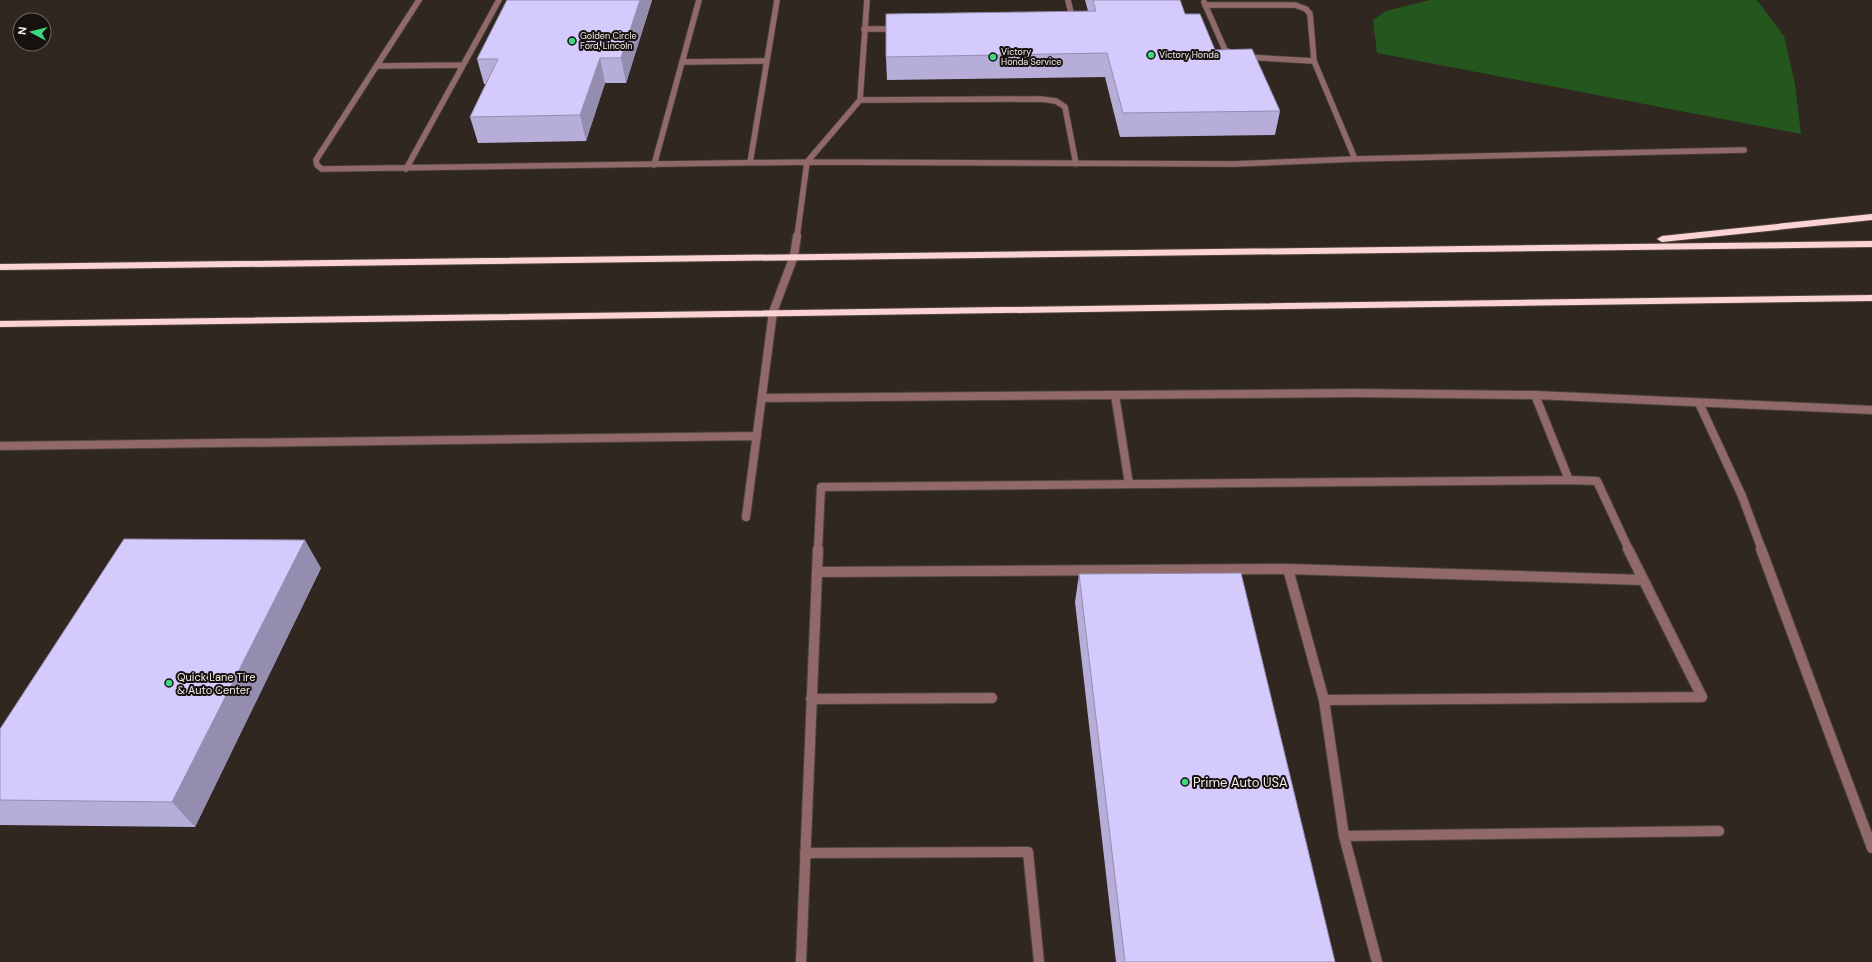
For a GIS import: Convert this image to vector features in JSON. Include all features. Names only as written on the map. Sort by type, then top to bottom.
[{"type":"highway","points":[[1590,247],[1872,217]]},
{"type":"highway","points":[[0,267],[794,256],[1872,244]]},
{"type":"highway","points":[[0,324],[773,312],[1848,298],[1872,299]]},
{"type":"street","points":[[419,0],[316,160],[317,166],[322,169],[406,169],[807,162],[1234,164],[1355,159],[1744,150]]},
{"type":"street","points":[[406,169],[499,0]]},
{"type":"street","points":[[654,165],[699,0]]},
{"type":"street","points":[[750,163],[777,0]]},
{"type":"street","points":[[746,517],[773,312],[794,256],[807,162],[860,100],[867,0]]},
{"type":"street","points":[[1068,0],[1073,20],[1071,25]]},
{"type":"street","points":[[1314,61],[1245,57],[1229,53],[1225,50],[1204,2],[1295,5],[1306,9],[1310,14],[1314,61],[1355,159]]},
{"type":"street","points":[[864,29],[904,29]]},
{"type":"street","points":[[682,62],[767,61]]},
{"type":"street","points":[[376,66],[463,65]]},
{"type":"street","points":[[860,100],[1040,99],[1056,101],[1065,107],[1076,164]]},
{"type":"street","points":[[762,398],[1356,393],[1535,395],[1872,410]]},
{"type":"street","points":[[1115,395],[1129,484]]},
{"type":"street","points":[[1535,395],[1569,480]]},
{"type":"street","points":[[1699,403],[1742,496],[1872,848]]},
{"type":"street","points":[[0,446],[757,436]]},
{"type":"street","points":[[801,962],[821,486],[1597,481],[1643,580],[1702,697],[1324,700]]},
{"type":"street","points":[[817,572],[1288,569],[1643,580]]},
{"type":"street","points":[[1288,569],[1324,700],[1344,836],[1377,962]]},
{"type":"street","points":[[811,698],[992,698]]},
{"type":"street","points":[[1344,836],[1719,831]]},
{"type":"street","points":[[805,853],[1028,852],[1039,962]]},
{"type":"green space","points":[[1430,0],[1757,0],[1784,36],[1795,84],[1801,134],[1377,53],[1373,20],[1386,11]]},
{"type":"building","name":"Golden Circle Ford, Lincoln","points":[[507,0],[640,0],[621,58],[600,58],[580,115],[470,117],[498,59],[477,59]]},
{"type":"building","points":[[1093,0],[1180,0],[1185,14],[1200,14],[1215,50],[1252,49],[1280,111],[1123,113],[1107,53],[886,57],[886,14],[1096,11]]},
{"type":"building","name":"Quick Lane Tire & Auto Center","points":[[124,539],[305,540],[172,802],[0,800],[0,729]]},
{"type":"building","name":"Prime Auto USA","points":[[1241,573],[1335,962],[1125,962],[1079,574]]},
{"type":"place","name":"Golden Circle Ford, Lincoln","points":[[572,41]]},
{"type":"place","name":"Victory Honda","points":[[1151,55]]},
{"type":"place","name":"Victory Honda Service","points":[[993,57]]},
{"type":"place","name":"Quick Lane Tire & Auto Center","points":[[169,683]]},
{"type":"place","name":"Prime Auto USA","points":[[1185,782]]}]
